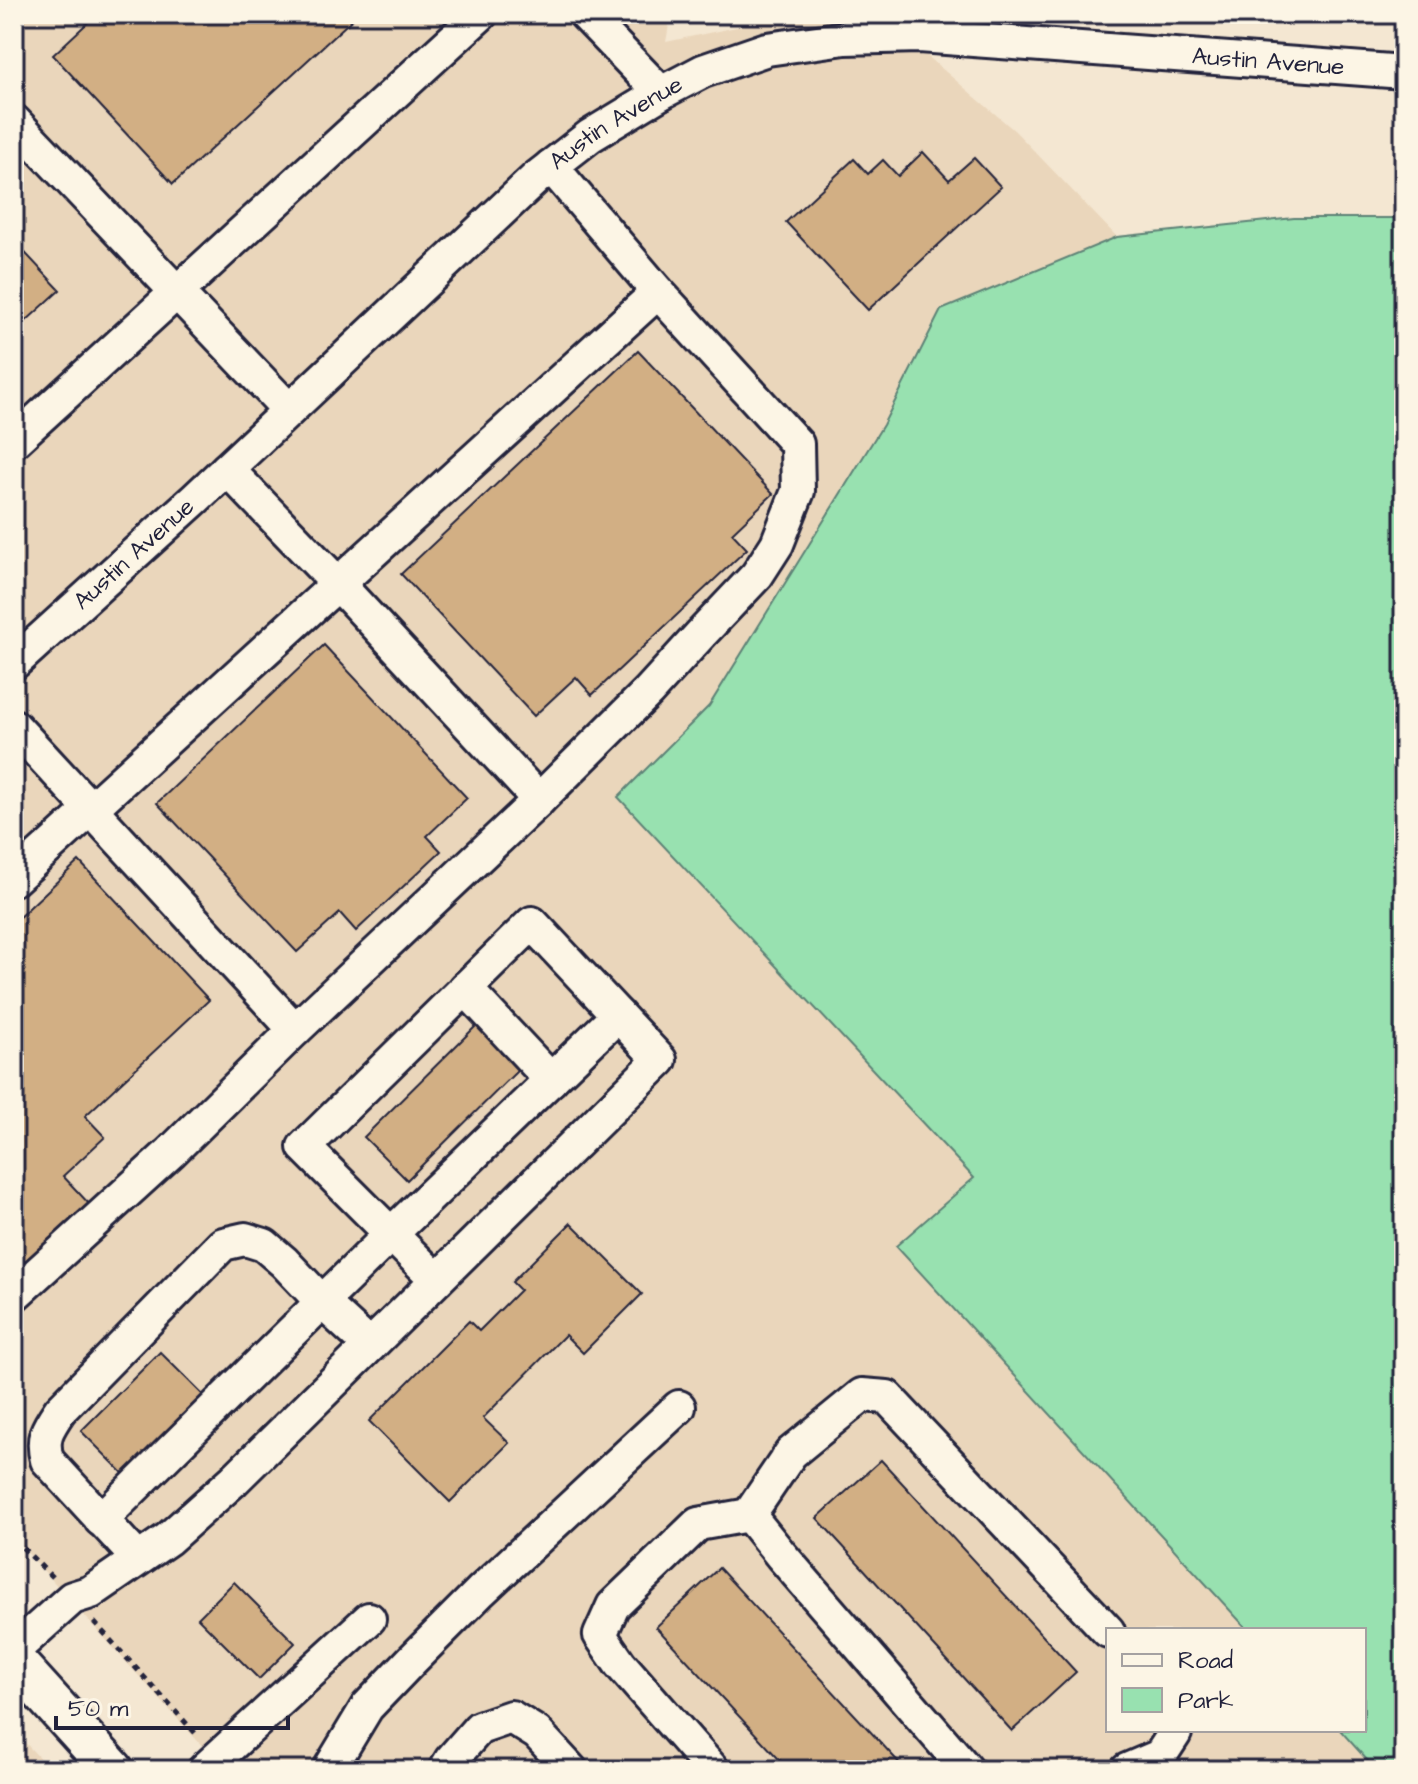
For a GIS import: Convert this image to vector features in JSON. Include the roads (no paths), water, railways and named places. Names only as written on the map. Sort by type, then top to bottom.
[{"type":"main road","points":[[14,1661],[113,1770]]},
{"type":"street","points":[[14,441],[481,14]]},
{"type":"street","points":[[585,14],[661,93]]},
{"type":"street","name":"Austin Avenue","points":[[14,663],[227,469],[525,188],[590,136],[703,71],[767,49],[845,38],[935,37],[1404,72]]},
{"type":"street","points":[[14,121],[289,410]]},
{"type":"street","points":[[14,1295],[171,1152],[295,1030],[539,800],[648,692],[757,575],[777,544],[798,491],[797,444],[658,292],[551,166]]},
{"type":"street","points":[[14,879],[658,292]]},
{"type":"street","points":[[227,469],[539,800]]},
{"type":"street","points":[[14,726],[295,1030]]},
{"type":"street","points":[[14,1650],[72,1598],[91,1592],[168,1539],[234,1480],[437,1280],[660,1060],[532,923],[304,1147],[437,1280]]},
{"type":"street","points":[[465,988],[551,1080]]},
{"type":"street","points":[[101,1520],[618,1015]]},
{"type":"street","points":[[138,1559],[47,1460],[43,1446],[48,1428],[60,1410],[223,1244],[245,1239],[264,1245],[370,1346]]},
{"type":"street","points":[[713,1770],[620,1664],[600,1635],[613,1606],[698,1524],[749,1515],[791,1453],[862,1395],[887,1397],[1106,1629]]},
{"type":"street","points":[[329,1770],[367,1707],[412,1660],[481,1591],[679,1407]]},
{"type":"street","points":[[749,1515],[967,1770]]},
{"type":"street","points":[[210,1764],[369,1619]]},
{"type":"street","points":[[445,1770],[479,1728],[511,1717],[537,1733],[571,1770]]},
{"type":"street","points":[[1127,1770],[1160,1756],[1175,1732]]}]
